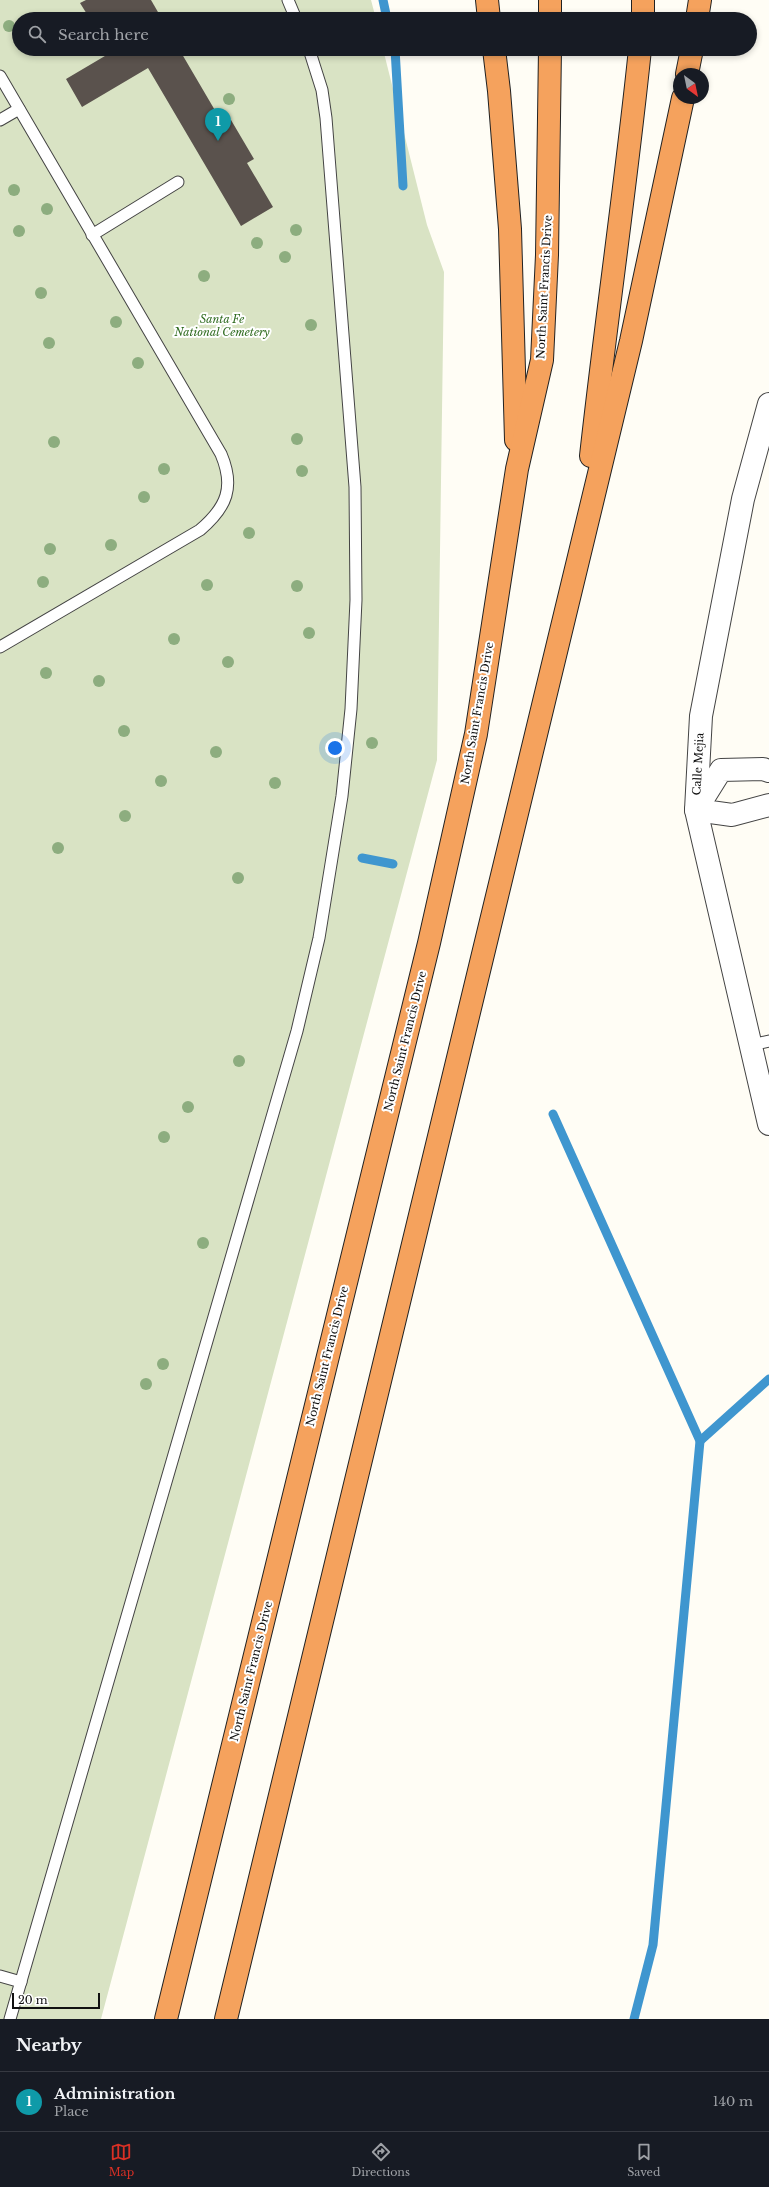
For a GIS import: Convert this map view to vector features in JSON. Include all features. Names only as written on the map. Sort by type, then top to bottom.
[{"type":"highway","points":[[487,0],[489,12]]},
{"type":"highway","points":[[550,0],[550,12]]},
{"type":"highway","points":[[643,0],[643,12]]},
{"type":"highway","points":[[698,12],[700,0]]},
{"type":"highway","points":[[495,56],[510,229],[516,469]]},
{"type":"highway","name":"North Saint Francis Drive","points":[[166,2019],[429,943],[476,734],[516,469],[542,360],[547,255],[550,56]]},
{"type":"highway","points":[[580,551],[606,323],[627,177],[639,56]]},
{"type":"highway","points":[[688,68],[691,56]]},
{"type":"highway","points":[[226,2019],[631,341],[682,104]]},
{"type":"street","name":"Calle Mejia","points":[[769,404],[744,499],[701,716],[696,810],[760,1043],[769,1124]]},
{"type":"street","points":[[769,771],[763,769],[720,770],[696,810],[732,815],[769,805]]},
{"type":"lane","points":[[288,0],[293,12]]},
{"type":"lane","points":[[10,2019],[295,1039],[318,938],[336,839],[351,709],[356,600],[355,487],[326,118],[318,75],[311,56]]},
{"type":"lane","points":[[0,76],[221,454],[227,469],[228,486],[224,503],[214,518],[200,530],[0,647]]},
{"type":"lane","points":[[0,120],[19,109]]},
{"type":"lane","points":[[92,234],[178,182]]},
{"type":"lane","points":[[0,1976],[21,1982]]},
{"type":"green space","name":"Santa Fe National Cemetery","points":[[0,0],[371,0],[374,12],[12,12],[12,56],[385,56],[427,225],[444,272],[437,760],[101,2019],[0,2019]]},
{"type":"building","points":[[86,0],[151,0],[158,12],[86,12],[80,3]]},
{"type":"building","points":[[105,56],[183,56],[223,124],[231,120],[254,159],[247,163],[273,207],[241,226],[148,68],[82,107],[66,79]]},
{"type":"waterway","points":[[383,0],[386,12]]},
{"type":"waterway","points":[[395,56],[403,186]]},
{"type":"waterway","points":[[362,858],[393,864]]},
{"type":"waterway","points":[[553,1114],[700,1441],[653,1945],[634,2019]]},
{"type":"waterway","points":[[700,1441],[769,1379]]},
{"type":"place","name":"Administration","points":[[218,141]]}]
